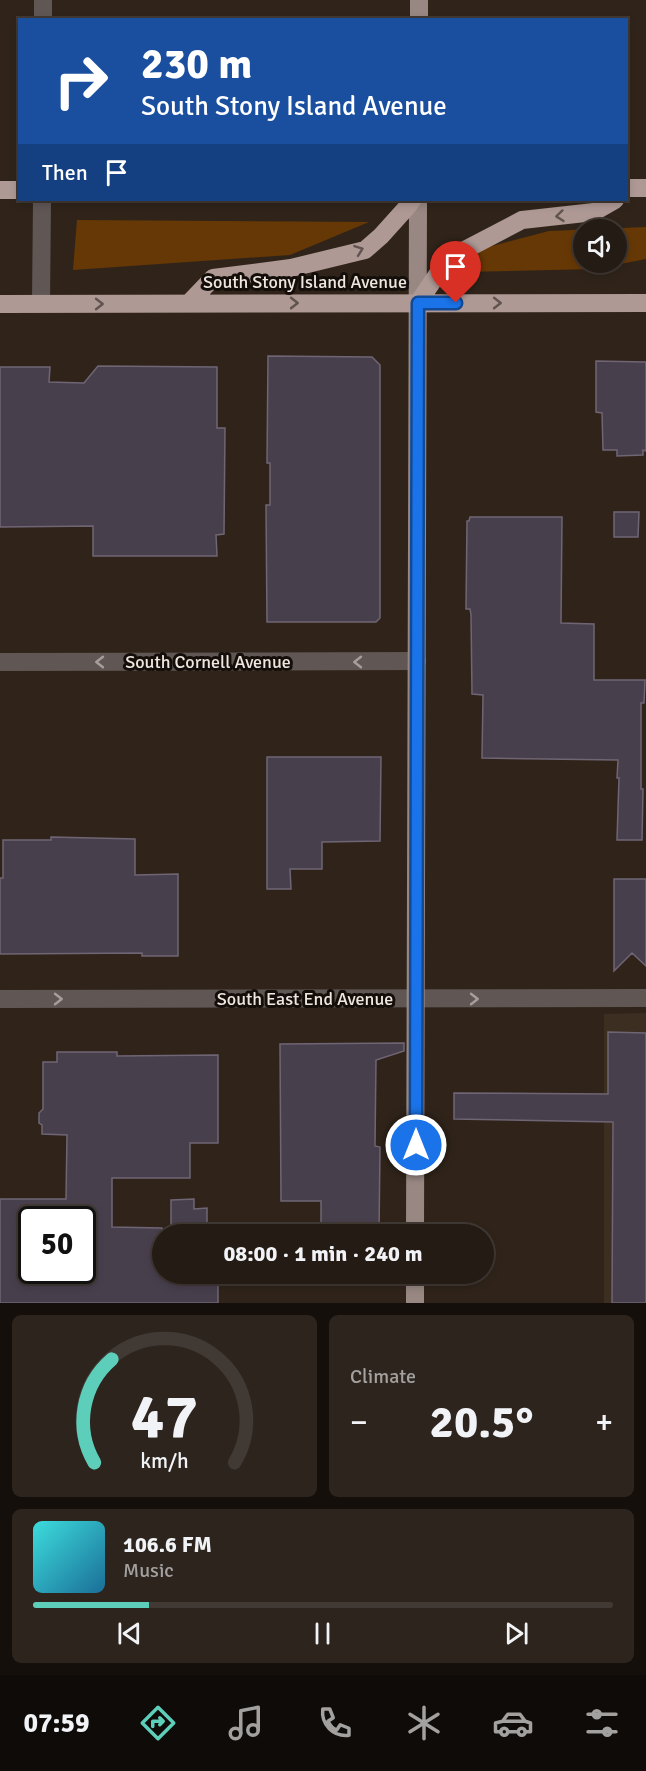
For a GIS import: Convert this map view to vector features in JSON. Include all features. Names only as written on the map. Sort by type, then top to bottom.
[{"type":"highway","points":[[0,190],[18,190]]},
{"type":"highway","points":[[189,303],[213,278],[291,268],[365,250],[381,236],[411,201]]},
{"type":"highway","points":[[418,303],[443,266],[459,253],[491,236],[522,220],[594,212],[613,201]]},
{"type":"highway","name":"South Stony Island Avenue","points":[[0,304],[646,303]]},
{"type":"main road","points":[[419,0],[419,18]]},
{"type":"main road","points":[[415,1224],[418,201]]},
{"type":"main road","points":[[415,1284],[415,1303]]},
{"type":"street","points":[[43,0],[43,18]]},
{"type":"street","points":[[41,303],[42,201]]},
{"type":"street","name":"South Cornell Avenue","points":[[0,662],[417,661]]},
{"type":"street","name":"South East End Avenue","points":[[0,999],[646,998]]},
{"type":"shaded area","points":[[77,220],[369,222],[290,255],[73,270]]},
{"type":"shaded area","points":[[646,227],[646,259],[627,263],[627,228]]},
{"type":"shaded area","points":[[573,230],[573,269],[461,272],[466,253],[549,231]]},
{"type":"shaded area","points":[[646,1013],[646,1303],[604,1303],[604,1014]]},
{"type":"building","points":[[268,356],[372,357],[380,365],[380,618],[376,622],[267,622],[266,505],[270,505],[270,463],[267,463]]},
{"type":"building","points":[[596,361],[646,362],[646,451],[643,450],[643,455],[617,456],[617,450],[603,450],[602,413],[596,412]]},
{"type":"building","points":[[98,366],[217,367],[217,428],[225,428],[224,534],[216,535],[217,556],[93,556],[93,526],[0,527],[0,367],[50,367],[49,382],[84,383]]},
{"type":"building","points":[[614,512],[639,512],[638,537],[614,537]]},
{"type":"building","points":[[470,517],[562,517],[561,623],[594,624],[594,680],[645,680],[644,703],[641,703],[642,840],[617,840],[618,760],[482,758],[483,695],[472,694],[471,615],[470,609],[466,609],[467,521]]},
{"type":"building","points":[[267,757],[381,757],[380,841],[322,842],[322,869],[290,869],[291,889],[267,889]]},
{"type":"building","points":[[51,837],[135,839],[135,875],[178,874],[178,956],[142,956],[142,953],[0,954],[0,878],[3,878],[3,840],[51,840]]},
{"type":"building","points":[[614,879],[646,879],[646,966],[632,953],[614,971]]},
{"type":"building","points":[[608,1032],[646,1033],[646,1303],[612,1303],[613,1122],[454,1119],[454,1093],[608,1094]]},
{"type":"building","points":[[404,1043],[404,1051],[376,1060],[375,1146],[380,1147],[379,1224],[321,1224],[321,1201],[281,1201],[280,1044]]},
{"type":"building","points":[[57,1052],[117,1052],[117,1056],[218,1055],[218,1143],[190,1143],[190,1178],[112,1178],[112,1227],[152,1228],[152,1284],[218,1284],[218,1303],[0,1303],[0,1199],[66,1199],[67,1135],[42,1134],[42,1125],[39,1123],[39,1113],[43,1109],[43,1062],[57,1062]]},
{"type":"building","points":[[194,1199],[194,1209],[207,1208],[207,1224],[171,1224],[171,1200]]},
{"type":"route","points":[[416,1145],[418,303],[456,303]]}]
